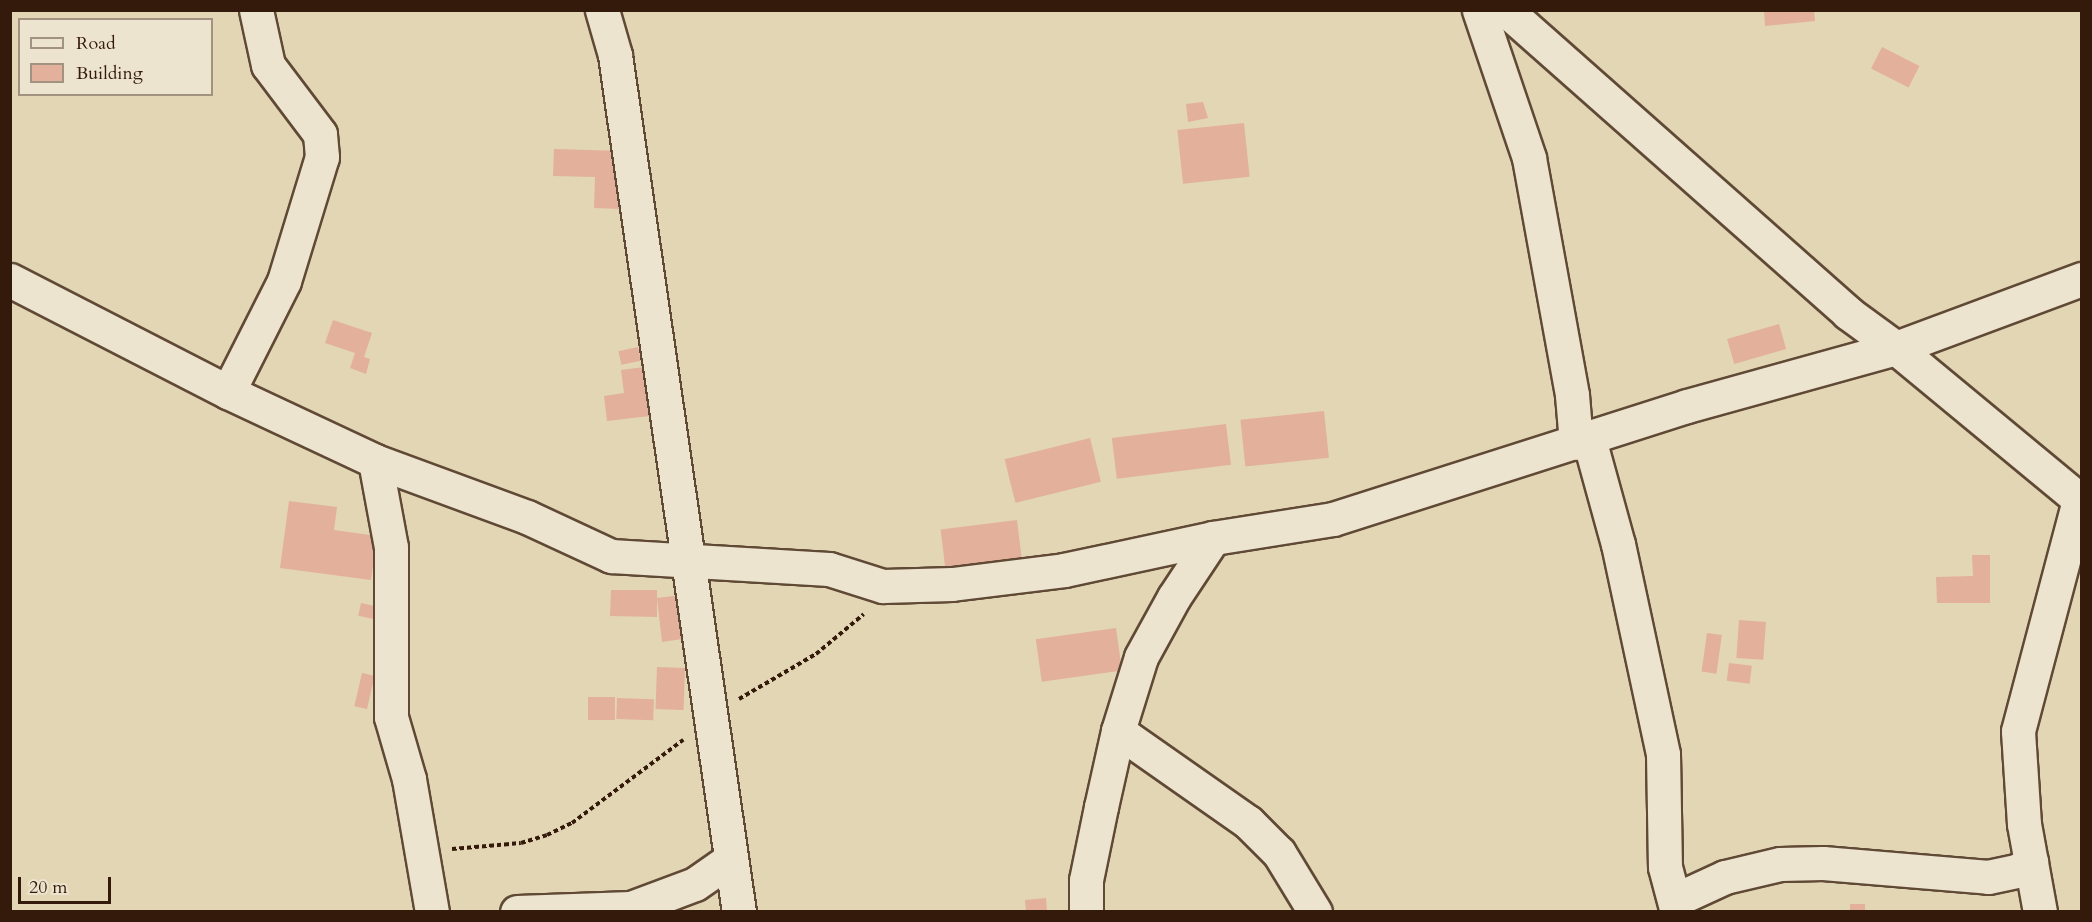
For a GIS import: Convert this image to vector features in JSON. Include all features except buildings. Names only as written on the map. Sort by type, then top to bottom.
[{"type":"street","points":[[228,392],[284,281],[322,157],[320,134],[268,65],[256,10]]},
{"type":"street","points":[[602,10],[615,55],[634,202],[690,559],[710,717],[739,912]]},
{"type":"street","points":[[1479,10],[1529,158],[1582,441],[1618,544],[1661,743],[1666,788],[1665,867],[1676,906],[1725,877],[1780,864],[1823,863],[1988,877],[2017,871],[2031,862]]},
{"type":"street","points":[[1506,10],[1821,291],[1896,348],[2080,501],[2018,731],[2019,777],[2040,912]]},
{"type":"street","points":[[10,280],[228,392],[375,461],[517,513],[611,556],[829,569],[883,586],[952,584],[1064,570],[1213,538],[1333,519],[1687,406],[1896,348],[2082,279]]},
{"type":"street","points":[[375,461],[391,547],[391,717],[409,779],[432,912]]},
{"type":"street","points":[[1086,912],[1086,880],[1118,731],[1141,657],[1173,597],[1213,538]]},
{"type":"street","points":[[1118,731],[1248,822],[1278,853],[1315,912]]},
{"type":"street","points":[[517,912],[631,908],[695,884],[731,859]]},
{"type":"path","points":[[422,850],[521,843],[547,835],[572,823],[665,756],[710,717],[816,654],[874,604],[883,586]]}]
